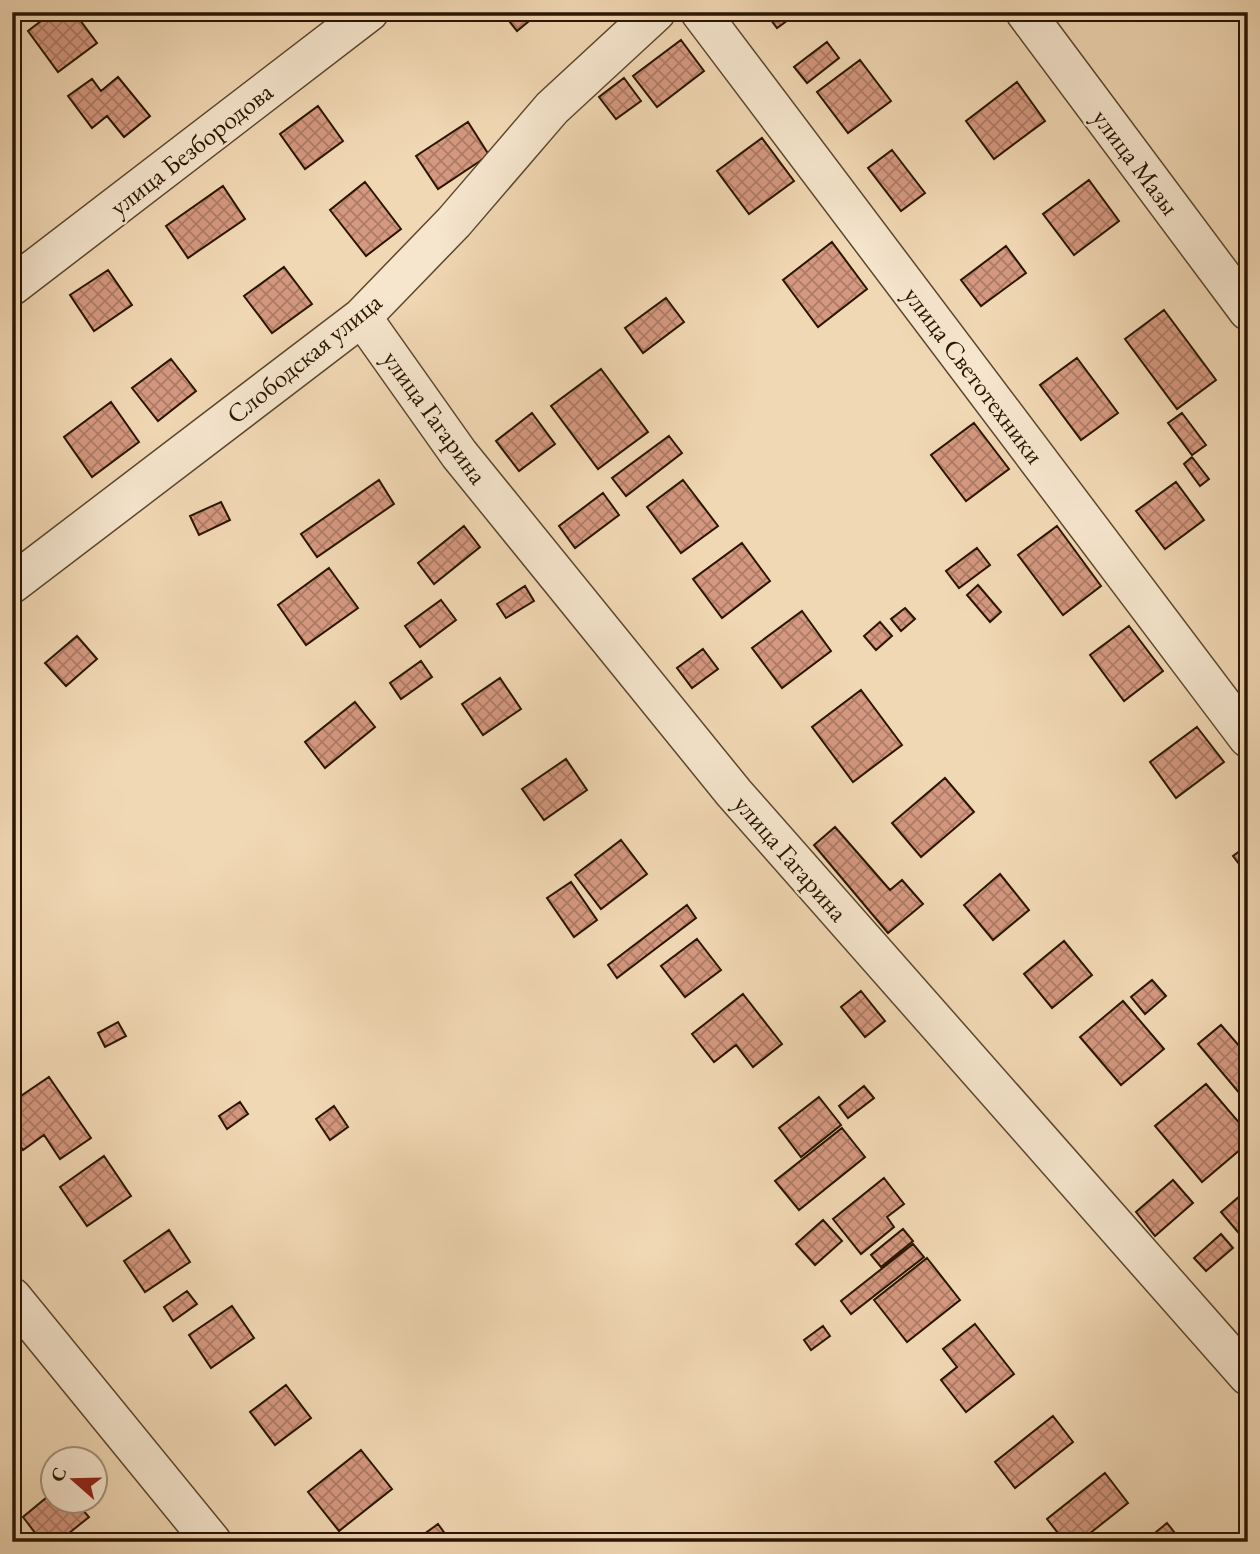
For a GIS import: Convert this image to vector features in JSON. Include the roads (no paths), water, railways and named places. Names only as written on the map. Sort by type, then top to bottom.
[{"type":"street","name":"улица Безбородова","points":[[12,286],[369,12]]},
{"type":"street","name":"Слободская улица","points":[[12,584],[362,317],[454,222],[552,108],[656,12]]},
{"type":"street","name":"улица Светотехники","points":[[699,12],[1248,738]]},
{"type":"street","name":"улица Мазы","points":[[1025,12],[1248,311]]},
{"type":"street","name":"улица Гагарина","points":[[362,317],[459,454],[734,793],[1248,1376]]},
{"type":"street","points":[[12,1297],[212,1542]]}]
